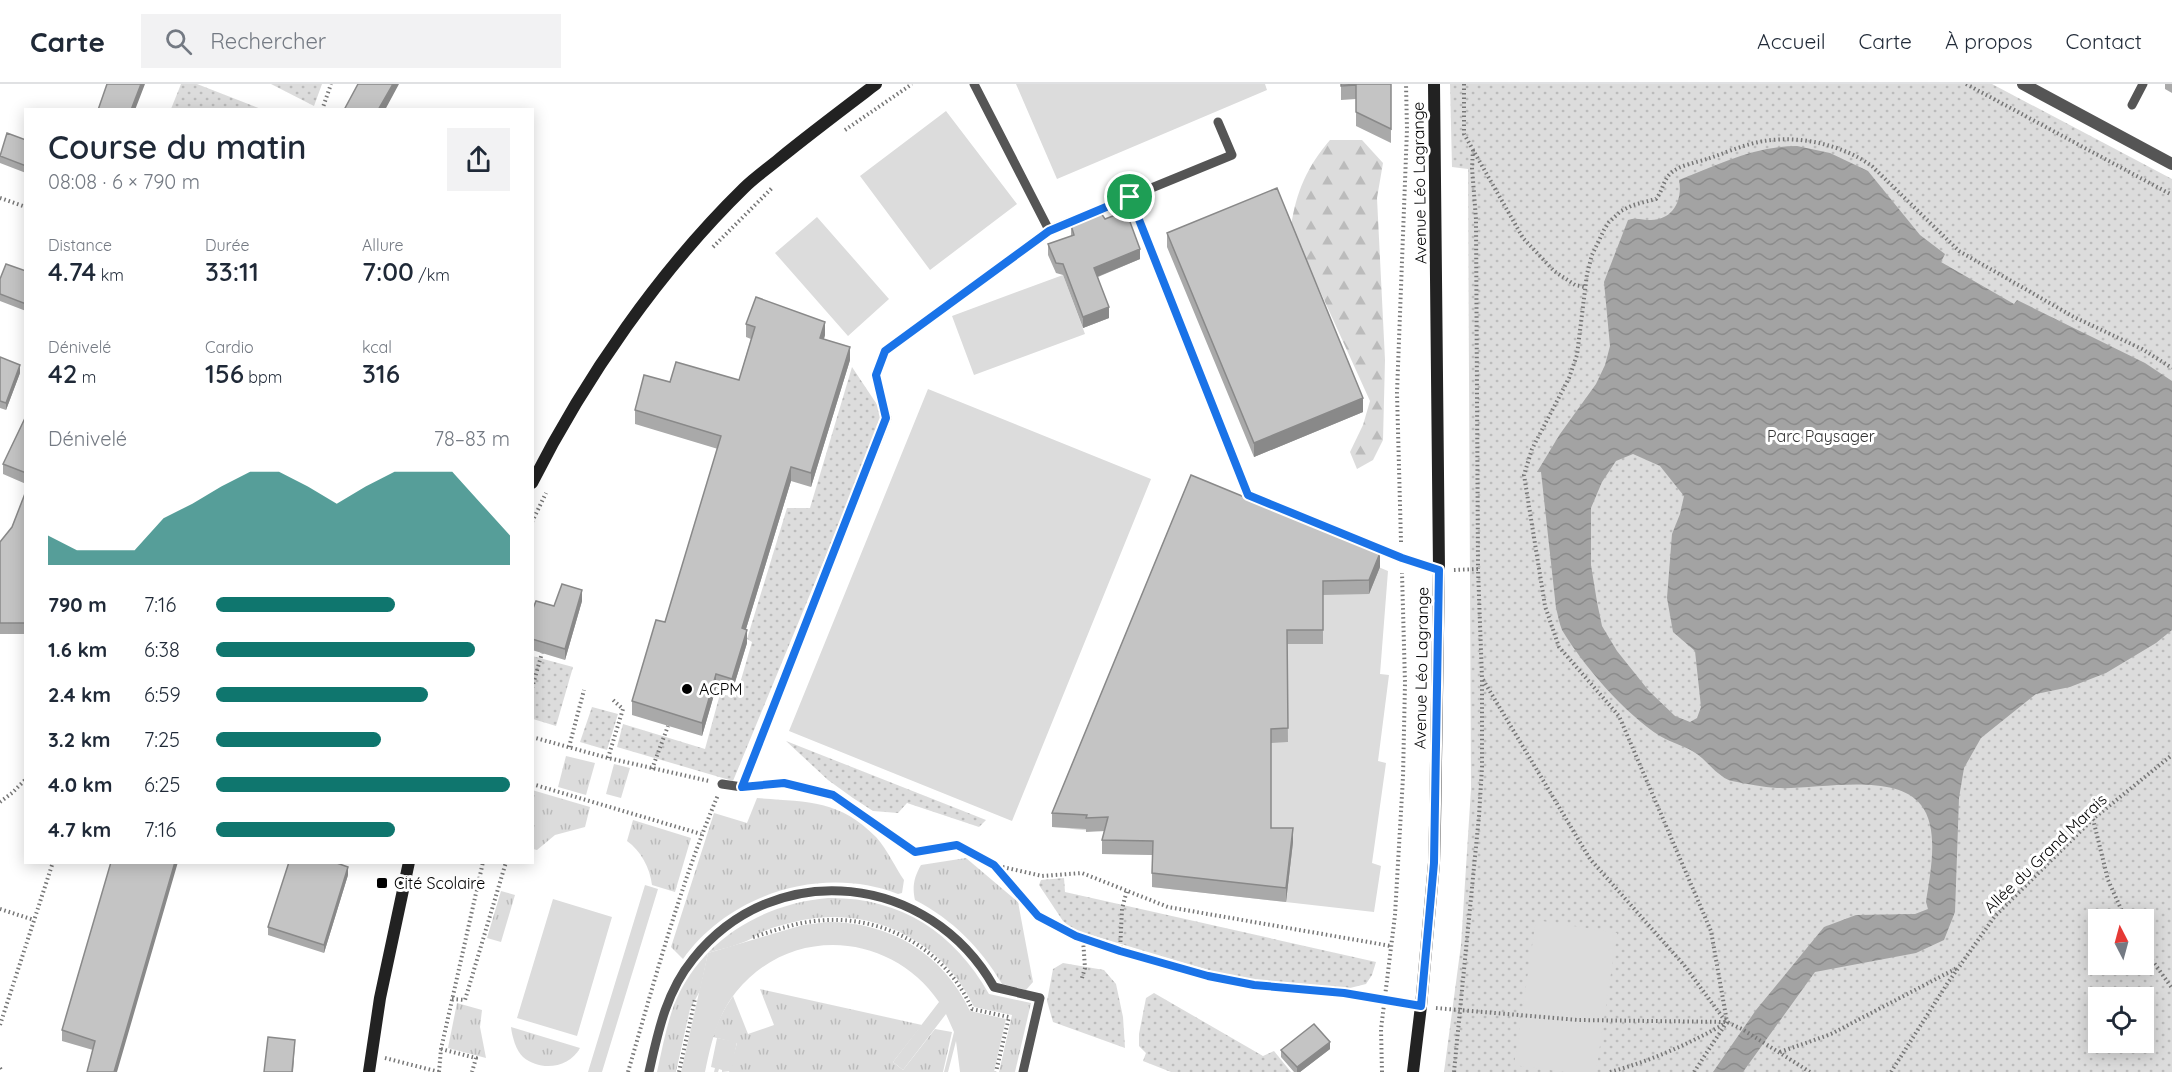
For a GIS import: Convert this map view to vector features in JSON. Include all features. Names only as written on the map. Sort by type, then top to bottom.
[{"type":"main road","points":[[534,479],[602,364],[676,260],[745,187],[876,84]]},
{"type":"main road","name":"Avenue Léo Lagrange","points":[[1413,1072],[1434,863],[1439,570],[1434,84]]},
{"type":"main road","points":[[369,1072],[381,998],[409,864]]},
{"type":"street","points":[[2023,84],[2172,164]]},
{"type":"lane","points":[[974,84],[1049,231]]},
{"type":"lane","points":[[2132,105],[2143,84]]},
{"type":"lane","points":[[722,784],[742,787],[886,418],[876,375],[885,351],[1049,231],[1232,155],[1218,122]]},
{"type":"lane","points":[[1130,197],[1248,495],[1402,558],[1439,570]]},
{"type":"lane","points":[[649,1072],[658,1030],[668,1001],[682,973],[702,948],[725,927],[759,907],[796,894],[827,890],[874,895],[918,911],[945,928],[962,944],[978,961],[994,987],[1040,998],[1023,1072]]},
{"type":"path","points":[[323,108],[331,84]]},
{"type":"path","points":[[839,135],[912,84]]},
{"type":"path","points":[[1382,1072],[1381,1029],[1395,915],[1403,777],[1405,683],[1397,393],[1407,129],[1406,84]]},
{"type":"path","points":[[1464,84],[1464,134],[1523,238],[1554,271],[1575,285],[1585,287]]},
{"type":"path","points":[[1966,84],[2172,195]]},
{"type":"path","points":[[1694,1072],[1727,1023],[1712,931],[1619,716],[1559,647],[1545,606],[1524,475],[1532,449],[1569,378],[1577,356],[1585,287],[1592,255],[1609,222],[1621,211],[1633,205],[1656,199],[1669,175],[1678,168],[1764,141],[1785,140],[1837,147],[1862,158],[1921,212],[1959,251],[2074,316],[2142,349],[2172,368]]},
{"type":"path","points":[[1454,1072],[1482,767],[1476,231],[1473,150]]},
{"type":"path","points":[[713,248],[777,183]]},
{"type":"path","points":[[0,198],[24,206]]},
{"type":"path","points":[[534,518],[550,485]]},
{"type":"path","points":[[1439,570],[1478,569]]},
{"type":"path","points":[[534,681],[542,653]]},
{"type":"path","points":[[1482,678],[1590,859],[1684,965],[1727,1023]]},
{"type":"path","points":[[569,747],[584,690]]},
{"type":"path","points":[[608,758],[623,709],[613,700]]},
{"type":"path","points":[[652,769],[668,726]]},
{"type":"path","points":[[534,738],[652,769],[722,784],[701,834],[676,908],[628,1072]]},
{"type":"path","name":"Allée du Grand Marais","points":[[1892,1072],[1959,967],[1995,916],[2093,819],[2172,755]]},
{"type":"path","points":[[0,802],[24,781]]},
{"type":"path","points":[[742,787],[784,783],[833,795],[915,852],[957,845],[994,865],[1042,876],[1082,873],[1168,907],[1391,946]]},
{"type":"path","points":[[534,785],[701,834]]},
{"type":"path","points":[[2093,819],[2108,880],[2121,909]]},
{"type":"path","points":[[0,1025],[52,864]]},
{"type":"path","points":[[387,1048],[385,1059],[439,1072],[441,1049],[483,864]]},
{"type":"path","points":[[452,999],[465,1000],[505,864]]},
{"type":"path","points":[[994,865],[1038,916],[1083,939],[1208,976],[1254,985],[1344,993],[1460,1010],[1578,1020],[1727,1023],[1742,1029],[1810,1072]]},
{"type":"path","points":[[1120,951],[1122,909],[1126,890]]},
{"type":"path","points":[[0,909],[34,920]]},
{"type":"path","points":[[753,937],[802,923],[828,920],[868,923],[905,937],[927,951],[946,969],[962,990],[972,1009],[1009,1017],[996,1072]]},
{"type":"path","points":[[1082,978],[1085,968],[1083,939]]},
{"type":"path","points":[[2154,963],[2172,988]]},
{"type":"path","points":[[1779,1052],[1831,1034],[1959,967]]},
{"type":"path","points":[[679,1072],[695,999]]},
{"type":"path","points":[[1610,1072],[1689,1044],[1727,1023]]},
{"type":"path","points":[[441,1049],[477,1058],[472,1072]]},
{"type":"path","points":[[0,1068],[2,1072]]},
{"type":"green space","points":[[181,84],[197,84],[258,108],[171,108]]},
{"type":"green space","points":[[271,84],[322,84],[314,106]]},
{"type":"green space","points":[[1016,84],[1265,84],[1267,90],[1057,179]]},
{"type":"green space","name":"Parc Paysager","points":[[1450,84],[1992,84],[2172,179],[2172,1072],[1444,1072],[1461,945],[1471,789],[1468,169],[1452,167]]},
{"type":"green space","points":[[946,111],[1017,204],[930,270],[860,176]]},
{"type":"green space","points":[[1330,140],[1362,140],[1383,163],[1377,198],[1385,360],[1383,440],[1373,460],[1357,469],[1350,452],[1363,425],[1370,401],[1291,227],[1299,191],[1315,160]]},
{"type":"green space","points":[[817,217],[889,299],[848,336],[775,253]]},
{"type":"green space","points":[[1063,275],[1085,334],[974,375],[952,316]]},
{"type":"green space","points":[[852,367],[884,415],[733,781],[617,747],[623,724],[705,749],[720,694],[736,697],[752,642],[747,639],[787,508],[810,508]]},
{"type":"green space","points":[[928,389],[1151,479],[1012,821],[789,731]]},
{"type":"green space","points":[[1191,489],[1388,571],[1380,674],[1389,675],[1378,761],[1386,763],[1372,863],[1381,866],[1374,912],[1152,887],[1152,855],[1102,854],[1108,831],[1052,827]]},
{"type":"green space","points":[[534,657],[573,667],[556,726],[534,719]]},
{"type":"green space","points":[[592,707],[618,714],[607,750],[580,742]]},
{"type":"green space","points":[[786,741],[986,820],[979,827],[907,803],[898,813],[873,811],[828,780]]},
{"type":"green space","points":[[566,756],[595,763],[586,795],[558,787]]},
{"type":"green space","points":[[614,764],[630,768],[621,798],[606,794]]},
{"type":"green space","points":[[534,791],[590,807],[585,827],[555,835],[537,850],[534,849]]},
{"type":"green space","points":[[757,798],[806,802],[849,815],[876,837],[884,847],[904,880],[902,893],[839,883],[809,884],[780,891],[752,902],[726,917],[703,936],[683,959],[671,947],[714,813],[747,823]]},
{"type":"green space","points":[[633,820],[691,838],[675,892],[652,885],[644,860],[627,841]]},
{"type":"green space","points":[[966,858],[1018,902],[1033,982],[1026,990],[1002,984],[975,946],[942,916],[915,900],[914,882],[921,865]]},
{"type":"green space","points":[[1064,878],[1065,892],[1376,962],[1366,984],[1346,989],[1232,977],[1074,930],[1063,921],[1039,885],[1041,880]]},
{"type":"green space","points":[[645,885],[658,889],[602,1072],[588,1072]]},
{"type":"green space","points":[[501,891],[515,895],[501,942],[487,938]]},
{"type":"green space","points":[[828,898],[854,899],[879,904],[901,912],[922,922],[942,936],[975,972],[989,994],[1031,1003],[1015,1072],[999,1072],[1012,1015],[974,1007],[961,984],[925,947],[904,934],[880,924],[829,917],[803,920],[769,929],[747,941],[709,953],[736,930],[757,918],[779,908],[803,902]]},
{"type":"green space","points":[[553,899],[612,917],[577,1036],[517,1018]]},
{"type":"green space","points":[[1536,920],[1617,933],[1596,1072],[1564,1072],[1514,1065]]},
{"type":"green space","points":[[828,922],[851,923],[873,928],[912,945],[945,973],[959,991],[970,1011],[1006,1019],[994,1072],[960,1072],[956,1041],[948,1072],[944,1072],[954,1032],[946,1014],[903,1070],[893,1062],[939,1002],[919,979],[895,961],[868,950],[840,945],[812,947],[784,955],[759,970],[729,1001],[712,1040],[705,1072],[681,1072],[708,953],[803,925]]},
{"type":"green space","points":[[708,954],[700,991],[690,1009],[676,1072],[657,1072],[674,1005],[685,982]]},
{"type":"green space","points":[[1063,963],[1104,970],[1116,984],[1123,1017],[1125,1048],[1053,1022],[1047,1001],[1053,969]]},
{"type":"green space","points":[[760,989],[922,1025],[893,1062],[903,1070],[935,1029],[952,1032],[943,1072],[729,1072],[737,1043],[713,1037],[717,1026],[733,996],[748,1034],[774,1025]]},
{"type":"green space","points":[[1154,993],[1263,1056],[1274,1051],[1291,1072],[1171,1072],[1143,1061],[1146,1053],[1139,1046],[1139,1034],[1146,998]]},
{"type":"green space","points":[[457,1003],[482,1010],[480,1027],[486,1058],[448,1048]]},
{"type":"green space","points":[[511,1027],[580,1048],[575,1055],[562,1064],[538,1065],[523,1057],[515,1043]]},
{"type":"green space","points":[[717,1038],[737,1042],[731,1071],[722,1072],[719,1069],[718,1072],[714,1072],[715,1068],[711,1067]]},
{"type":"water","points":[[1797,146],[1830,153],[1868,171],[1920,235],[1945,254],[1941,262],[2014,304],[2017,300],[2145,363],[2172,381],[2172,630],[2156,643],[2106,673],[2070,687],[2036,694],[1981,738],[1964,768],[1959,798],[1955,912],[1944,940],[1916,953],[1815,972],[1743,1072],[1713,1072],[1756,1010],[1824,927],[1856,915],[1915,914],[1928,909],[1926,902],[1932,839],[1927,815],[1921,805],[1909,795],[1893,788],[1854,785],[1777,788],[1732,781],[1718,773],[1697,754],[1660,736],[1633,715],[1593,673],[1562,630],[1556,608],[1541,472],[1537,472],[1560,434],[1596,384],[1605,365],[1610,346],[1604,282],[1628,220],[1659,219],[1671,213],[1678,201],[1679,180],[1736,157],[1781,147]],"holes":[[[1633,454],[1660,466],[1684,496],[1672,534],[1667,598],[1673,632],[1695,651],[1701,707],[1697,718],[1690,722],[1675,716],[1649,691],[1617,651],[1602,626],[1591,565],[1591,508],[1602,482],[1616,461]]]},
{"type":"building","points":[[107,84],[141,84],[132,108],[99,108]]},
{"type":"building","points":[[358,84],[393,84],[379,108],[345,108]]},
{"type":"building","points":[[1341,84],[1391,84],[1391,129],[1356,112],[1356,85],[1341,86]]},
{"type":"building","points":[[7,133],[24,139],[24,165],[0,156]]},
{"type":"building","points":[[1277,188],[1363,398],[1254,443],[1167,233]]},
{"type":"building","points":[[1126,211],[1140,249],[1094,268],[1109,307],[1083,317],[1063,264],[1056,263],[1048,244],[1074,235],[1071,225],[1101,213],[1105,219]]},
{"type":"building","points":[[6,264],[24,270],[24,303],[0,294],[0,279]]},
{"type":"building","points":[[756,297],[825,322],[820,338],[850,347],[811,473],[791,467],[742,628],[747,630],[732,679],[716,674],[702,723],[632,701],[656,620],[665,622],[721,436],[635,410],[644,375],[670,382],[676,362],[739,380],[755,327],[746,324]]},
{"type":"building","points":[[0,357],[20,365],[6,403],[0,401]]},
{"type":"building","points":[[24,420],[24,472],[3,464]]},
{"type":"building","points":[[1191,475],[1380,553],[1369,580],[1323,581],[1323,630],[1287,630],[1288,728],[1271,729],[1271,828],[1293,828],[1286,888],[1152,873],[1153,841],[1102,840],[1108,817],[1086,818],[1087,815],[1052,813]]},
{"type":"building","points":[[24,496],[24,623],[0,623],[0,542],[12,527]]},
{"type":"building","points":[[562,584],[582,590],[565,649],[534,640],[536,601],[554,606]]},
{"type":"building","points":[[110,864],[174,864],[114,1072],[87,1072],[95,1041],[62,1030]]},
{"type":"building","points":[[288,864],[340,864],[348,867],[324,945],[268,927]]},
{"type":"building","points":[[1314,1024],[1330,1042],[1297,1067],[1281,1050]]},
{"type":"building","points":[[268,1037],[295,1040],[292,1072],[264,1072]]},
{"type":"place","name":"ACPM","points":[[687,689]]},
{"type":"place","name":"Cité Scolaire","points":[[382,883]]},
{"type":"route","points":[[1130,197],[1248,495],[1402,558],[1439,570],[1434,863],[1421,1006],[1344,993],[1254,985],[1208,976],[1120,951],[1076,936],[1038,916],[994,865],[957,845],[915,852],[833,795],[784,783],[742,787],[886,418],[876,375],[885,351],[1049,231],[1130,197]]}]
